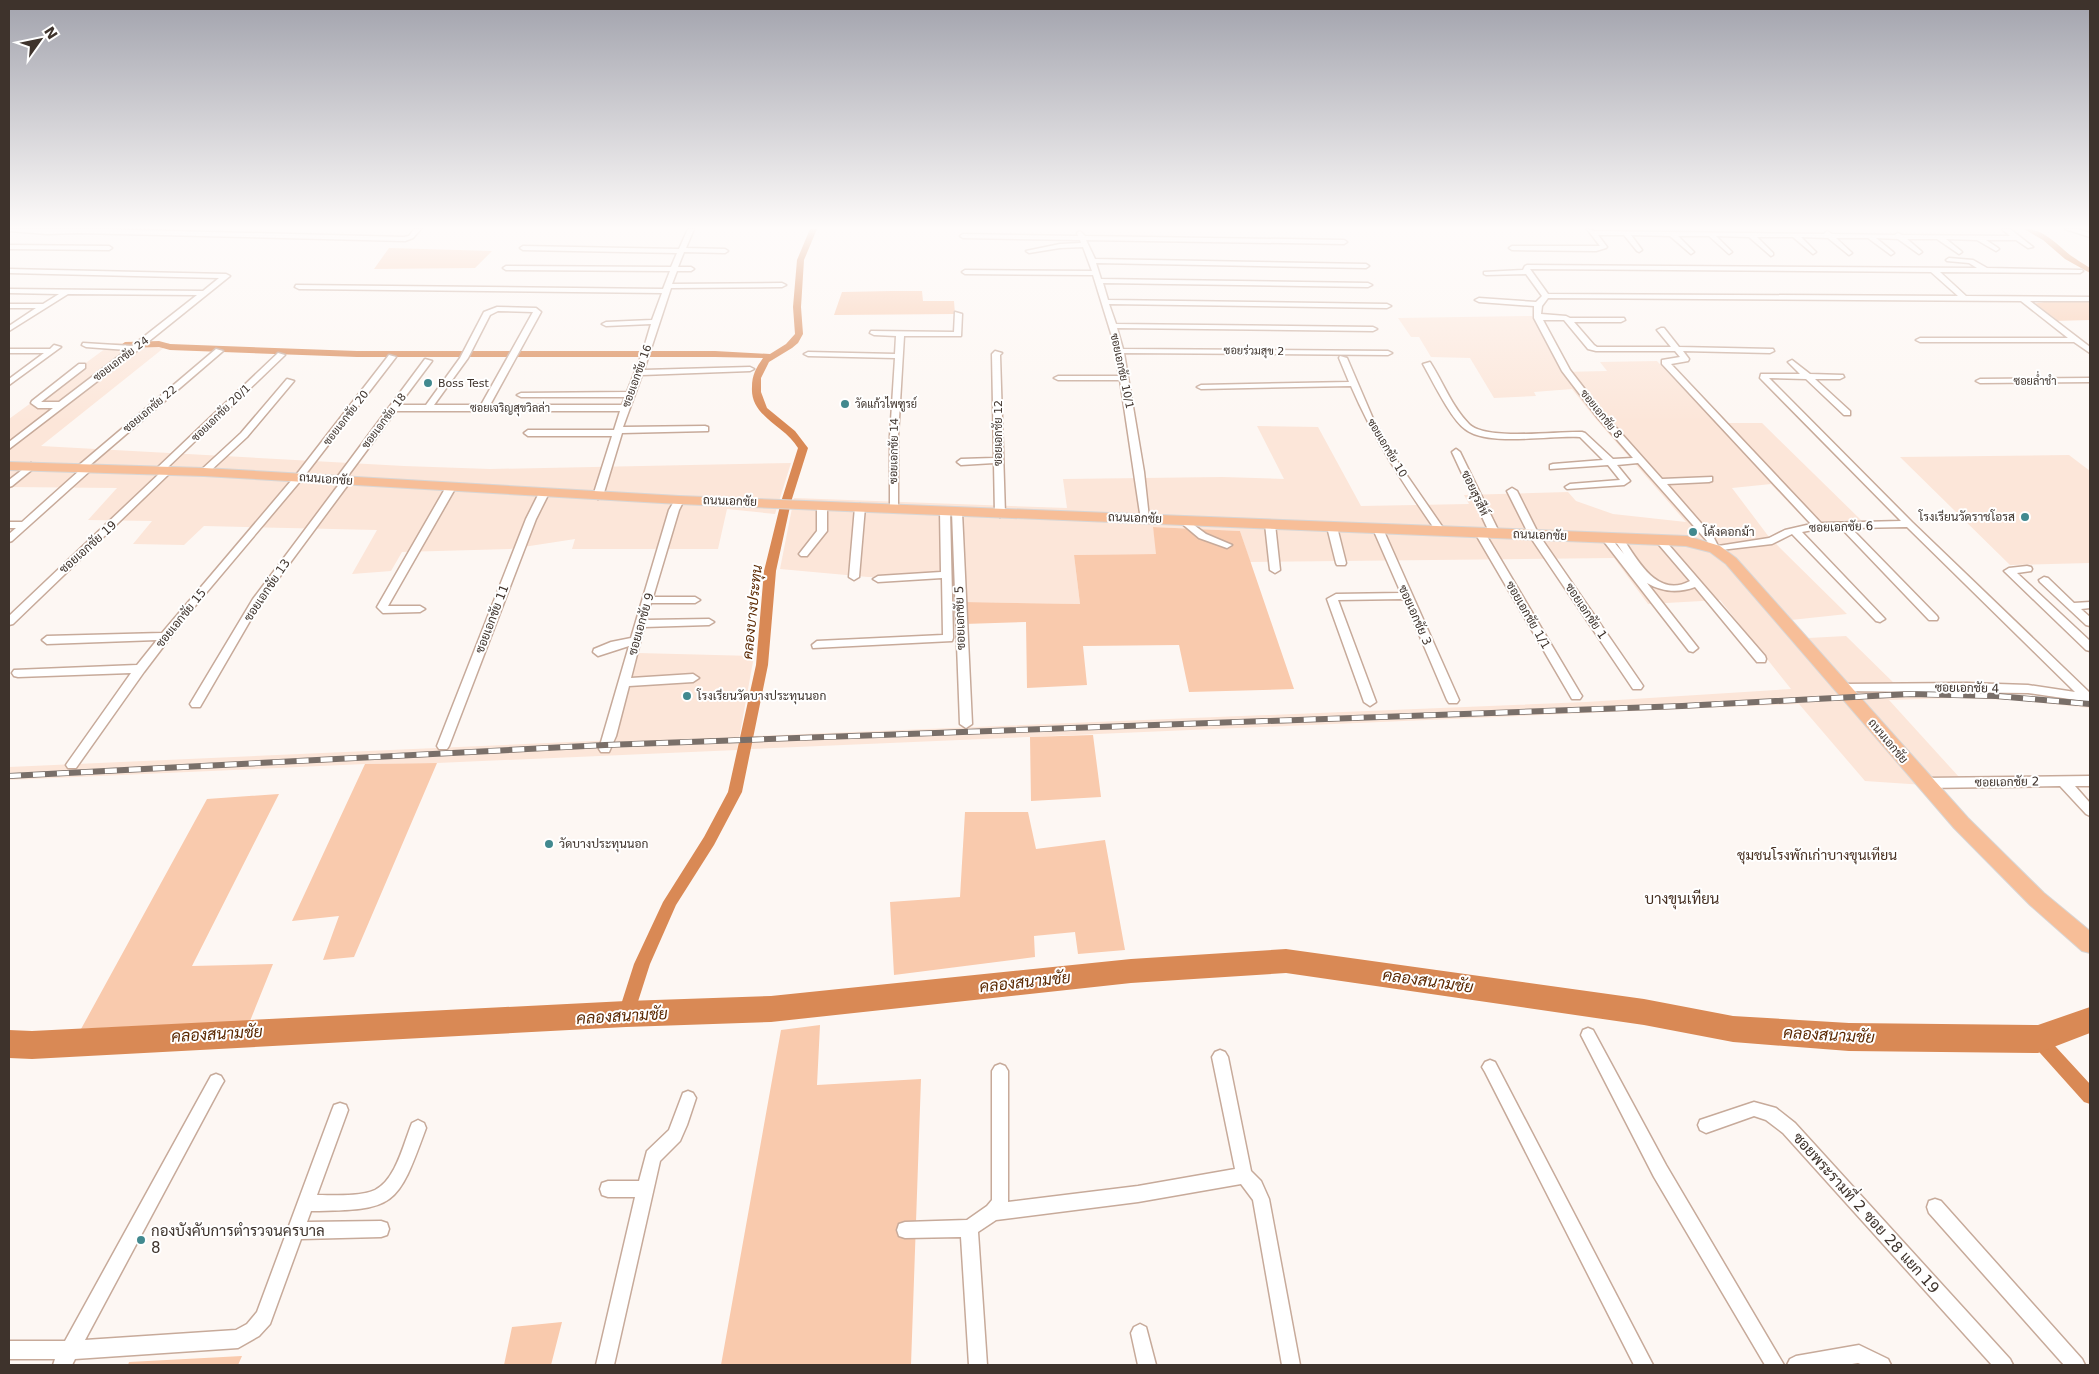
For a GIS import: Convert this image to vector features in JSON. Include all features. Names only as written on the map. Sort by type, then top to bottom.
[{"type":"main road","name":"ถนนเอกชัย","points":[[9,466],[204,472],[679,500],[768,502],[1000,514],[1144,518],[1687,541],[1716,549],[1731,561],[1924,783],[2009,872],[2090,944]]},
{"type":"street","points":[[9,329],[64,293]]},
{"type":"street","name":"ซอยเอกชัย 24","points":[[9,446],[204,293]]},
{"type":"street","name":"ซอยเอกชัย 16","points":[[598,496],[666,293]]},
{"type":"street","name":"ซอยเอกชัย 10/1","points":[[1102,293],[1120,351],[1140,472],[1144,518]]},
{"type":"street","points":[[1959,293],[1964,298]]},
{"type":"street","points":[[1479,300],[1538,304],[1546,296],[2090,300]]},
{"type":"street","points":[[2011,299],[2067,340]]},
{"type":"street","points":[[2023,299],[2090,351]]},
{"type":"street","points":[[1104,302],[1387,306]]},
{"type":"street","name":"ซอยเอกชัย 8","points":[[1538,304],[1536,310],[1542,328],[1566,371],[1601,416],[1711,540],[1716,549]]},
{"type":"street","points":[[9,306],[44,306]]},
{"type":"street","points":[[428,408],[464,358],[487,314],[497,309],[536,310],[537,312],[517,351],[484,408]]},
{"type":"street","points":[[874,333],[958,334],[958,314]]},
{"type":"street","points":[[1538,318],[1564,317],[1593,348],[1770,351]]},
{"type":"street","points":[[1568,320],[1622,320]]},
{"type":"street","points":[[606,324],[655,322]]},
{"type":"street","points":[[1112,326],[1373,329]]},
{"type":"street","points":[[1660,330],[1684,360],[1665,362],[1818,526]]},
{"type":"street","name":"ซอยเอกชัย 14","points":[[893,509],[900,333]]},
{"type":"street","points":[[1920,340],[2077,340]]},
{"type":"street","points":[[86,345],[139,345]]},
{"type":"street","points":[[9,351],[55,349],[9,383]]},
{"type":"street","name":"ซอยเอกชัย 22","points":[[9,539],[84,468],[219,350]]},
{"type":"street","name":"ซอยร่วมสุข 2","points":[[1120,351],[1388,353]]},
{"type":"street","name":"ซอยเอกชัย 12","points":[[998,352],[996,354],[1000,514]]},
{"type":"street","points":[[808,354],[898,356]]},
{"type":"street","name":"ซอยเอกชัย 20/1","points":[[163,471],[281,355]]},
{"type":"street","name":"ซอยเอกชัย 20","points":[[299,477],[392,357]]},
{"type":"street","name":"ซอยเอกชัย 10","points":[[1343,358],[1370,421],[1395,464],[1441,532]]},
{"type":"street","name":"ซอยเอกชัย 18","points":[[343,480],[428,361]]},
{"type":"street","points":[[1792,362],[1847,413]]},
{"type":"street","points":[[1427,364],[1466,428],[1484,434],[1582,435],[1610,462],[1625,481],[1621,483],[1570,487]]},
{"type":"street","points":[[61,405],[38,405],[35,403],[82,366]]},
{"type":"street","points":[[639,373],[750,368]]},
{"type":"street","points":[[1840,377],[1764,376],[1910,524],[2089,698]]},
{"type":"street","points":[[1058,378],[1125,378]]},
{"type":"street","name":"ซอยล่ำชำ","points":[[1980,381],[2090,380]]},
{"type":"street","points":[[204,472],[244,435],[290,381]]},
{"type":"street","points":[[1201,387],[1353,384]]},
{"type":"street","points":[[521,395],[632,394]]},
{"type":"street","name":"ซอยเจริญสุขวิลล่า","points":[[394,408],[626,408]]},
{"type":"street","points":[[528,433],[705,429]]},
{"type":"street","name":"ซอยสุรสีห์","points":[[1456,452],[1487,533]]},
{"type":"street","points":[[961,462],[998,460]]},
{"type":"street","points":[[1553,467],[1639,460]]},
{"type":"street","points":[[9,484],[30,466]]},
{"type":"street","name":"ซอยเอกชัย 19","points":[[9,622],[61,571],[116,522],[163,471]]},
{"type":"street","name":"ซอยเอกชัย 15","points":[[72,765],[140,669],[166,636],[299,477]]},
{"type":"street","points":[[1659,482],[1709,479]]},
{"type":"street","name":"ซอยเอกชัย 13","points":[[196,704],[257,601],[343,480]]},
{"type":"street","points":[[420,608],[387,611],[382,607],[451,487]]},
{"type":"street","name":"ซอยเอกชัย 1","points":[[1512,492],[1534,535],[1637,686]]},
{"type":"street","name":"ซอยเอกชัย 11","points":[[443,746],[532,519],[544,493]]},
{"type":"street","name":"ซอยเอกชัย 9","points":[[605,749],[647,600],[674,510],[679,500]]},
{"type":"street","points":[[804,554],[822,531],[814,505]]},
{"type":"street","points":[[854,576],[860,507]]},
{"type":"street","points":[[817,645],[948,638],[946,575],[951,511]]},
{"type":"street","name":"ซอยเอกชัย 5","points":[[951,511],[966,724]]},
{"type":"street","points":[[1183,520],[1194,532],[1206,539],[1227,545]]},
{"type":"street","points":[[1270,524],[1275,570]]},
{"type":"street","name":"ซอยเอกชัย 6","points":[[1716,549],[1772,541],[1794,530],[1818,526],[1910,524]]},
{"type":"street","points":[[9,525],[24,525]]},
{"type":"street","points":[[1844,526],[1933,618]]},
{"type":"street","points":[[1332,527],[1341,563]]},
{"type":"street","name":"ซอยเอกชัย 3","points":[[1378,529],[1453,700]]},
{"type":"street","points":[[1794,530],[1880,619]]},
{"type":"street","name":"ซอยเอกชัย 1/1","points":[[1487,533],[1576,696]]},
{"type":"street","points":[[1612,538],[1647,580],[1656,585],[1667,589],[1691,586],[1696,582]]},
{"type":"street","points":[[1612,538],[1693,648]]},
{"type":"street","points":[[1659,539],[1761,659]]},
{"type":"street","points":[[2027,569],[2009,570],[2090,647]]},
{"type":"street","points":[[878,579],[946,575]]},
{"type":"street","points":[[2044,580],[2090,623]]},
{"type":"street","points":[[1370,702],[1332,599],[1336,597],[1406,596]]},
{"type":"street","points":[[647,600],[695,600]]},
{"type":"street","points":[[2072,606],[2090,605]]},
{"type":"street","points":[[640,624],[709,622]]},
{"type":"street","points":[[47,640],[166,636]]},
{"type":"street","points":[[598,652],[615,645],[636,641]]},
{"type":"street","points":[[18,673],[140,669]]},
{"type":"street","points":[[625,682],[693,678]]},
{"type":"street","name":"ซอยเอกชัย 4","points":[[1842,688],[1984,687],[2028,689],[2089,698]]},
{"type":"street","points":[[2063,781],[2090,811]]},
{"type":"street","name":"ซอยเอกชัย 2","points":[[1924,783],[2090,781]]},
{"type":"street","points":[[1588,1035],[1660,1172],[1775,1365]]},
{"type":"street","points":[[1220,1056],[1244,1175],[1256,1187],[1261,1199],[1292,1365]]},
{"type":"street","points":[[1490,1067],[1644,1365]]},
{"type":"street","points":[[905,1230],[969,1228],[993,1212],[1000,1202],[1000,1071]]},
{"type":"street","points":[[66,1358],[216,1081]]},
{"type":"street","points":[[605,1365],[654,1157],[659,1149],[670,1141],[678,1129],[688,1098]]},
{"type":"street","name":"ซอยพระรามที่ 2 ซอย 28 แยก 19","points":[[1706,1125],[1754,1109],[1770,1112],[1789,1128],[2004,1365]]},
{"type":"street","points":[[9,1350],[66,1358],[238,1339],[253,1330],[264,1318],[340,1110]]},
{"type":"street","points":[[306,1203],[376,1199],[388,1191],[397,1178],[418,1128]]},
{"type":"street","points":[[993,1212],[1138,1194],[1244,1175]]},
{"type":"street","points":[[608,1189],[646,1189]]},
{"type":"street","points":[[1935,1207],[2076,1365]]},
{"type":"street","points":[[969,1228],[978,1365]]},
{"type":"street","points":[[296,1231],[381,1229]]},
{"type":"street","points":[[1140,1333],[1148,1365]]},
{"type":"street","points":[[1796,1365],[1859,1354],[1882,1365]]},
{"type":"shaded area","points":[[842,293],[922,293],[923,301],[954,301],[955,314],[834,315]]},
{"type":"shaded area","points":[[2044,302],[2090,302],[2090,320],[2053,321],[2032,304]]},
{"type":"shaded area","points":[[1532,316],[1561,372],[1607,371],[1600,362],[1657,361],[1716,423],[1762,423],[1861,520],[1807,522],[1771,484],[1732,488],[1769,537],[1847,614],[1791,620],[1808,638],[1846,636],[1902,691],[2090,701],[2090,708],[2014,700],[1955,698],[1889,700],[1969,788],[1865,781],[1799,704],[750,749],[753,736],[1586,702],[1791,689],[1720,600],[1648,604],[1614,558],[1250,562],[1240,531],[1153,527],[1157,554],[1074,555],[1080,604],[965,602],[963,577],[868,577],[780,569],[794,498],[1067,508],[1063,479],[1222,477],[1284,479],[1257,426],[1318,427],[1361,506],[1469,504],[1464,495],[1568,492],[1576,501],[1613,514],[1686,522],[1572,389],[1534,392],[1536,396],[1494,398],[1470,358],[1431,357],[1419,337],[1411,337],[1398,318]]},
{"type":"shaded area","points":[[113,343],[170,343],[41,446],[490,469],[791,463],[775,514],[727,509],[718,549],[572,549],[575,539],[510,549],[402,552],[391,571],[352,574],[377,530],[204,526],[184,545],[133,544],[152,521],[88,520],[117,488],[9,487],[9,419]]},
{"type":"shaded area","name":"โรงเรียนวัดราชโอรส","points":[[2069,455],[2090,471],[2090,563],[2010,565],[1900,457]]},
{"type":"shaded area","points":[[1153,527],[1240,531],[1294,689],[1189,692],[1179,645],[1083,646],[1087,685],[1027,688],[1026,622],[964,624],[965,602],[1080,604],[1074,555],[1156,554]]},
{"type":"shaded area","points":[[638,653],[754,656],[737,750],[9,780],[9,767],[615,740]]},
{"type":"shaded area","points":[[1093,735],[1101,797],[1031,801],[1030,737]]},
{"type":"shaded area","points":[[437,763],[354,957],[323,960],[339,916],[292,921],[365,764]]},
{"type":"shaded area","points":[[279,794],[192,966],[273,964],[250,1021],[81,1029],[207,799]]},
{"type":"shaded area","points":[[965,812],[1028,812],[1036,849],[1105,840],[1125,950],[1078,954],[1075,932],[1034,936],[1035,957],[894,975],[890,902],[960,897]]},
{"type":"shaded area","points":[[820,1025],[817,1085],[921,1079],[911,1365],[721,1365],[781,1030]]},
{"type":"shaded area","points":[[562,1322],[551,1365],[504,1365],[512,1327]]},
{"type":"shaded area","points":[[242,1356],[238,1365],[128,1365],[129,1362]]},
{"type":"waterway","name":"คลองบางประทุน","points":[[626,1014],[642,964],[670,902],[709,841],[735,792],[762,665],[770,571],[786,502],[803,448],[792,433],[763,410],[758,402],[756,378],[766,360],[789,346],[799,334],[797,307],[799,293]]},
{"type":"waterway","points":[[125,345],[159,344],[170,347],[357,354],[715,354],[769,356]]},
{"type":"waterway","name":"คลองสนามชัย","points":[[9,1044],[32,1045],[626,1014],[771,1009],[1131,971],[1286,961],[1644,1012],[1733,1029],[1849,1037],[2038,1039],[2090,1020]]},
{"type":"waterway","points":[[2038,1039],[2090,1096]]},
{"type":"railway","points":[[9,776],[605,745],[1682,706],[1910,694],[1996,696],[2090,704]]},
{"type":"place","name":"Boss Test","points":[[428,383]]},
{"type":"place","name":"วัดแก้วไพฑูรย์","points":[[845,404]]},
{"type":"place","name":"โรงเรียนวัดราชโอรส","points":[[2025,517]]},
{"type":"place","name":"โค้งคอกม้า","points":[[1693,532]]},
{"type":"place","name":"โรงเรียนวัดบางประทุนนอก","points":[[687,696]]},
{"type":"place","name":"วัดบางประทุนนอก","points":[[549,844]]},
{"type":"place","name":"กองบังคับการตำรวจนครบาล 8","points":[[141,1240]]},
{"type":"district","name":"ชุมชนโรงพักเก่าบางขุนเทียน","points":[[1817,855]]},
{"type":"district","name":"บางขุนเทียน","points":[[1682,899]]}]
